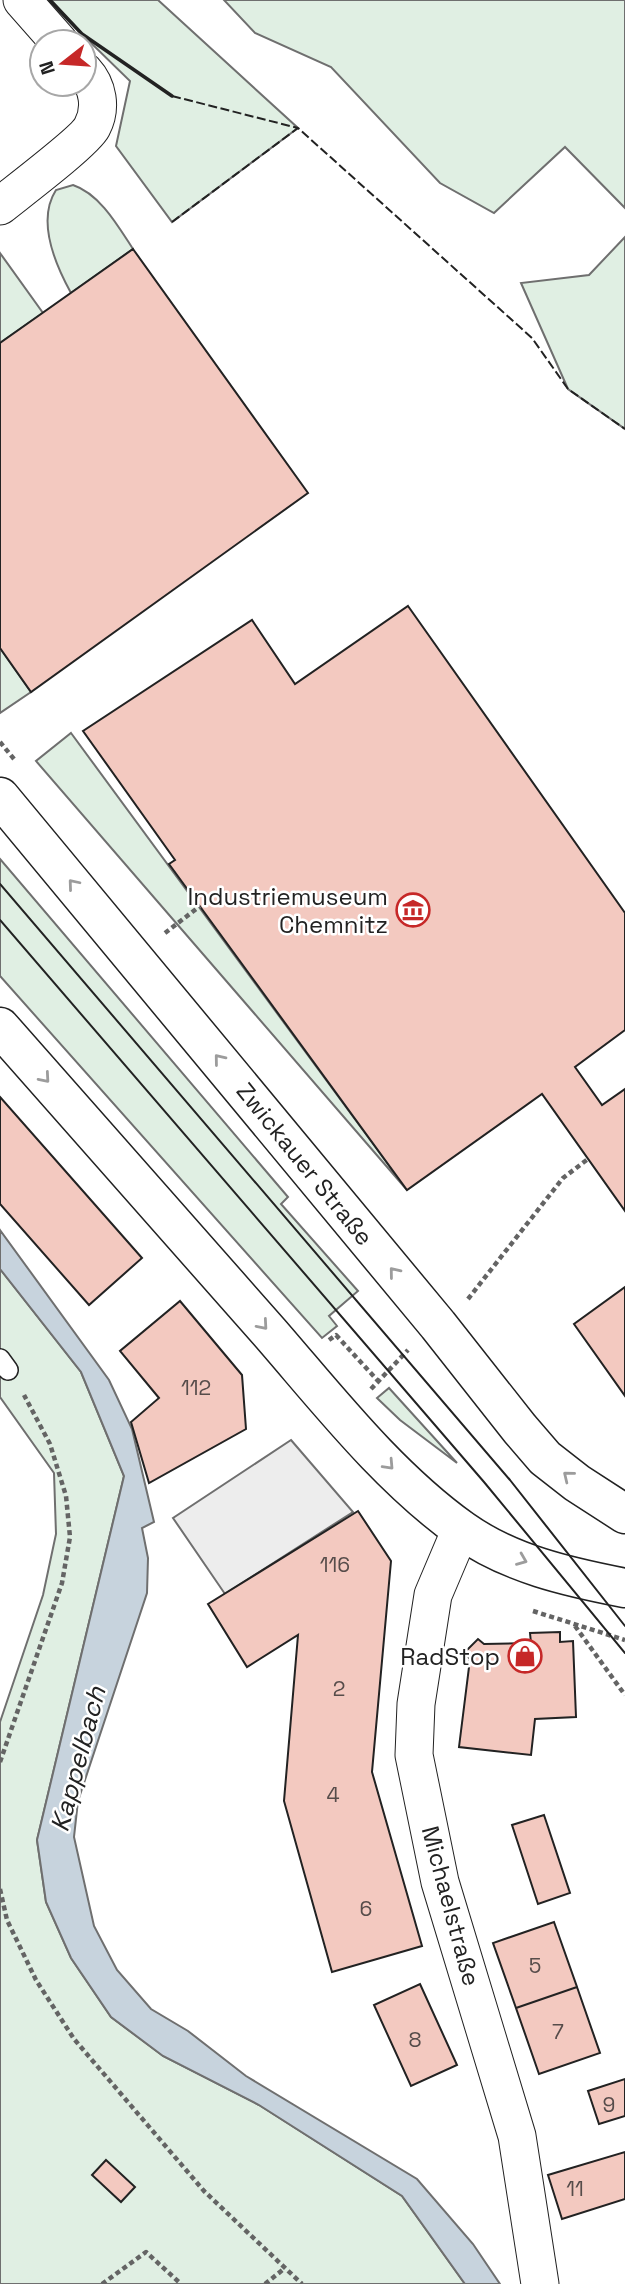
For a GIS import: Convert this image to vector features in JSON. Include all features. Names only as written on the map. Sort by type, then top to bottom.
[{"type":"main road","name":"Zwickauer Straße","points":[[0,797],[545,1458],[608,1506],[625,1514]]},
{"type":"main road","points":[[0,1027],[342,1416],[402,1479],[461,1529],[525,1562],[564,1576],[625,1588]]},
{"type":"street","points":[[22,0],[46,28]]},
{"type":"street","points":[[0,206],[92,129],[98,98]]},
{"type":"street","name":"Michaelstraße","points":[[461,1529],[433,1595],[416,1704],[414,1755],[440,1882],[517,2136],[540,2284]]},
{"type":"path","points":[[162,936],[200,906]]},
{"type":"path","points":[[342,1416],[379,1382],[401,1356],[464,1304],[563,1178],[588,1159]]},
{"type":"path","points":[[336,1351],[327,1342],[336,1335],[379,1382]]},
{"type":"path","points":[[0,1762],[62,1583],[70,1537],[66,1496],[50,1444],[31,1406],[4,1365]]},
{"type":"path","points":[[362,1380],[371,1390]]},
{"type":"path","points":[[567,1616],[625,1695]]},
{"type":"path","points":[[0,1889],[13,1932],[36,1980],[74,2039],[204,2191],[302,2284]]},
{"type":"path","points":[[102,2284],[145,2252],[181,2284]]},
{"type":"path","points":[[265,2284],[285,2268]]},
{"type":"green space","points":[[47,0],[158,0],[298,128],[172,222],[116,146],[130,81],[98,50],[98,28],[76,28]]},
{"type":"green space","points":[[224,0],[625,0],[625,208],[565,147],[494,213],[440,183],[331,67],[255,33]]},
{"type":"green space","points":[[73,185],[83,189],[100,203],[133,249],[71,293],[54,256],[48,215],[56,190]]},
{"type":"green space","points":[[625,237],[625,429],[568,389],[521,283],[589,275]]},
{"type":"green space","points":[[0,253],[43,313],[0,343]]},
{"type":"green space","points":[[0,648],[31,692],[0,713]]},
{"type":"green space","points":[[71,733],[407,1190],[36,761]]},
{"type":"green space","points":[[0,859],[288,1197],[281,1204],[358,1291],[329,1316],[337,1326],[322,1338],[0,976]]},
{"type":"green space","points":[[0,1269],[81,1372],[124,1476],[37,1840],[46,1902],[71,1958],[111,2017],[163,2056],[259,2105],[402,2196],[465,2284],[0,2284],[0,1722],[43,1595],[56,1534],[54,1473],[0,1397]]},
{"type":"green space","points":[[389,1388],[457,1463],[400,1420],[377,1398]]},
{"type":"shaded area","points":[[291,1440],[353,1512],[225,1594],[173,1518]]},
{"type":"water","name":"Kappelbach","points":[[0,1230],[109,1380],[132,1429],[154,1522],[142,1528],[148,1558],[147,1593],[78,1801],[74,1837],[94,1926],[117,1970],[151,2009],[188,2031],[246,2076],[417,2179],[473,2244],[500,2284],[465,2284],[402,2196],[259,2105],[163,2056],[111,2017],[71,1958],[46,1902],[37,1840],[124,1476],[81,1372],[0,1269]]},
{"type":"building","points":[[133,249],[308,493],[31,692],[0,648],[0,343]]},
{"type":"building","name":"Industriemuseum Chemnitz","points":[[408,606],[625,913],[625,1030],[575,1067],[602,1105],[625,1089],[625,1211],[542,1094],[407,1190],[169,864],[175,860],[83,731],[252,620],[295,684]]},
{"type":"building","points":[[0,1097],[142,1258],[89,1305],[0,1204]]},
{"type":"building","points":[[625,1287],[625,1396],[574,1324]]},
{"type":"building","points":[[180,1301],[242,1375],[246,1429],[149,1483],[131,1422],[159,1398],[120,1351]]},
{"type":"building","points":[[358,1511],[391,1561],[372,1772],[422,1946],[332,1972],[284,1801],[298,1635],[247,1667],[208,1604]]},
{"type":"building","points":[[560,1632],[560,1642],[573,1641],[576,1717],[535,1719],[531,1755],[459,1747],[470,1659],[464,1653],[478,1639],[484,1644],[531,1643],[530,1633]]},
{"type":"building","points":[[544,1815],[570,1893],[538,1904],[512,1825]]},
{"type":"building","points":[[554,1922],[577,1987],[516,2008],[493,1943]]},
{"type":"building","points":[[420,1984],[457,2065],[411,2086],[374,2005]]},
{"type":"building","points":[[577,1987],[600,2053],[539,2074],[516,2008]]},
{"type":"building","points":[[625,2079],[625,2116],[599,2124],[588,2091]]},
{"type":"building","points":[[625,2152],[625,2199],[562,2219],[548,2175]]},
{"type":"building","points":[[106,2160],[135,2187],[121,2202],[92,2175]]},
{"type":"tram line","points":[[0,884],[510,1480],[625,1626]]},
{"type":"tram line","points":[[0,920],[484,1482],[625,1653]]},
{"type":"fence","points":[[172,96],[298,128]]},
{"type":"fence","points":[[172,222],[298,128],[532,338],[568,389],[625,429]]},
{"type":"wall","points":[[50,0],[82,34],[172,96]]},
{"type":"place","name":"Industriemuseum Chemnitz","points":[[413,910]]},
{"type":"place","name":"RadStop","points":[[525,1656]]}]
